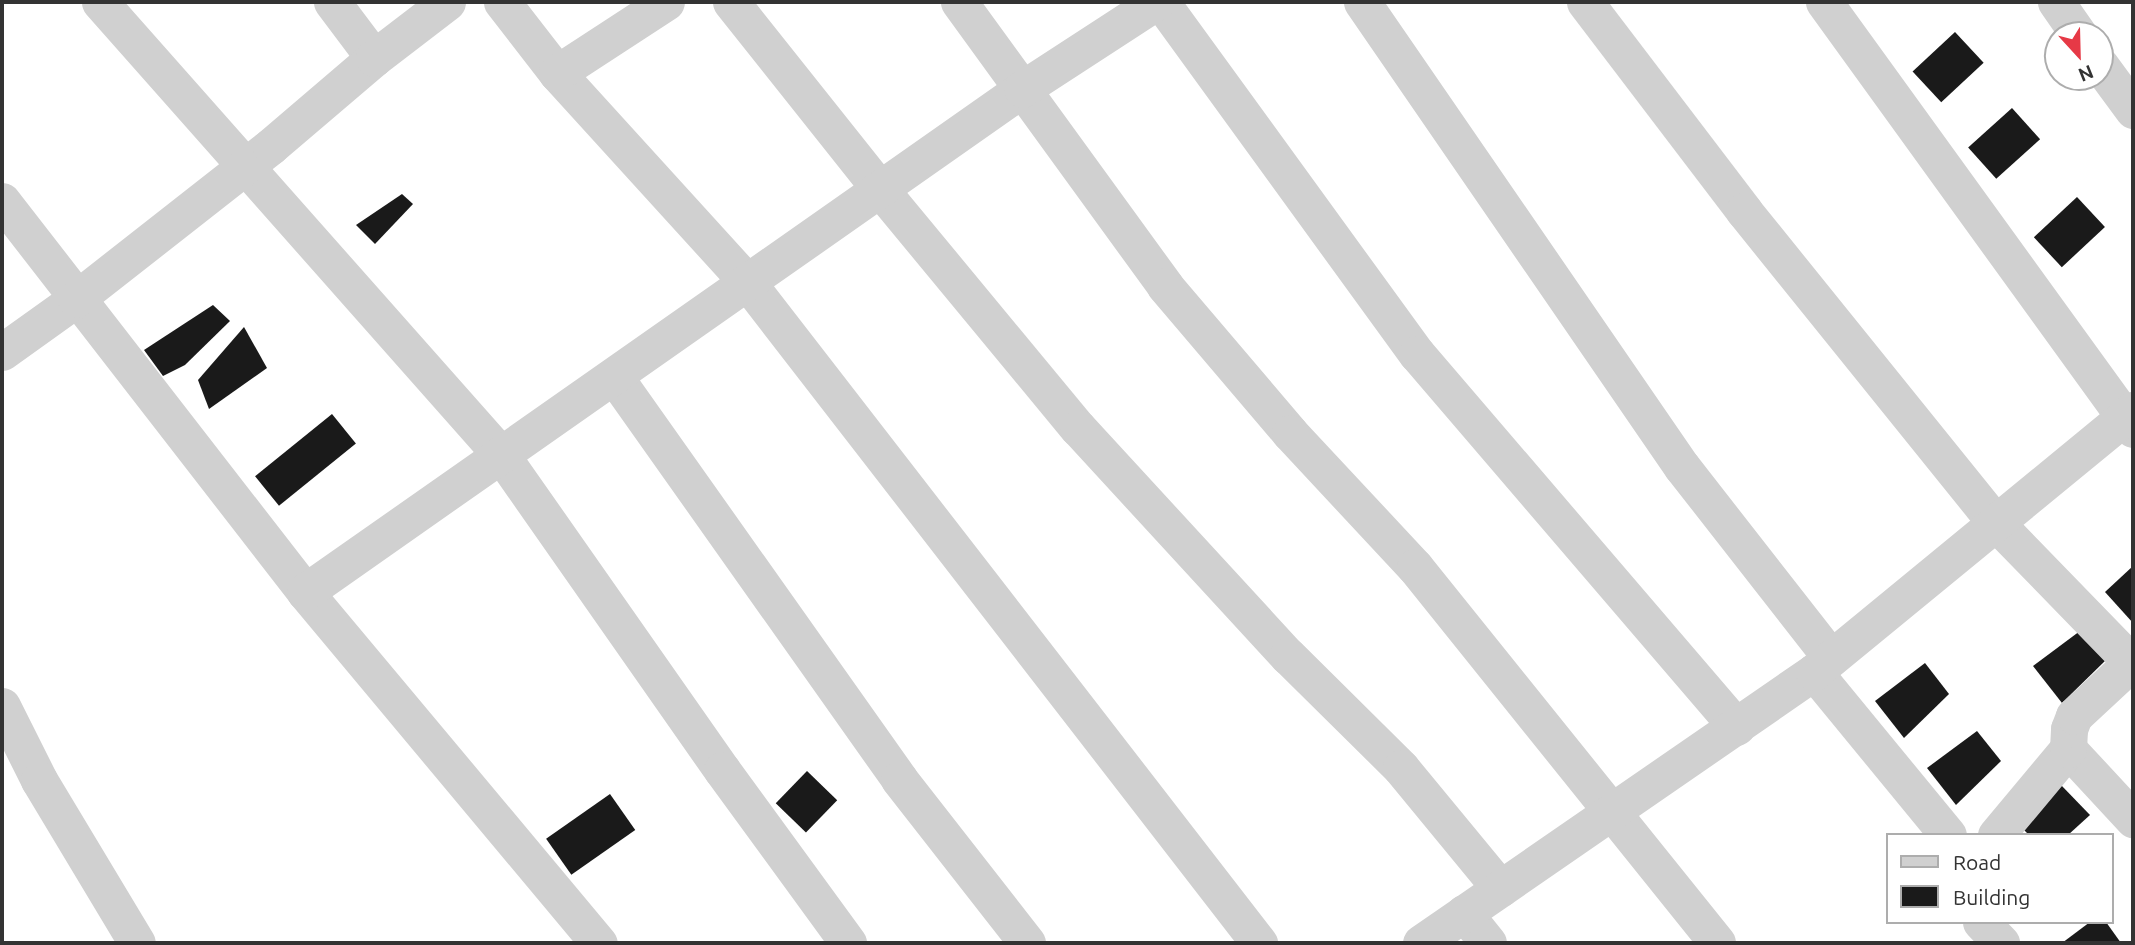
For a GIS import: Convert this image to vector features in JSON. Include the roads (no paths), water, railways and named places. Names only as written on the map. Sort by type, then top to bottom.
[{"type":"street","points":[[100,2],[502,456],[722,770],[849,943]]},
{"type":"street","points":[[332,2],[374,58]]},
{"type":"street","points":[[2,352],[76,299],[247,165],[374,58],[447,2]]},
{"type":"street","points":[[502,2],[557,73],[748,283],[1259,943]]},
{"type":"street","points":[[557,73],[666,2]]},
{"type":"street","points":[[731,2],[880,189],[1078,428],[1288,656],[1401,768],[1500,888]]},
{"type":"street","points":[[959,2],[1165,286],[1290,433],[1415,567],[1577,767],[1609,812],[1717,943]]},
{"type":"street","points":[[305,592],[1022,89],[1159,2],[1417,354],[1737,727]]},
{"type":"street","points":[[1362,2],[1682,467],[1822,665],[1947,833]]},
{"type":"street","points":[[1585,2],[1744,211],[1996,523],[2132,662],[2074,716],[2069,729],[2068,750],[1998,833]]},
{"type":"street","points":[[1421,943],[1737,727],[1822,665],[1996,523],[2130,419],[1824,2]]},
{"type":"street","points":[[2056,2],[2069,21]]},
{"type":"street","points":[[2114,84],[2133,110]]},
{"type":"street","points":[[2,201],[305,592],[598,943]]},
{"type":"street","points":[[614,376],[900,779],[1027,943]]},
{"type":"street","points":[[2,706],[39,780],[137,943]]},
{"type":"street","points":[[2068,750],[2133,819]]},
{"type":"street","points":[[1464,913],[1488,943]]},
{"type":"street","points":[[1983,924],[2001,943]]}]
